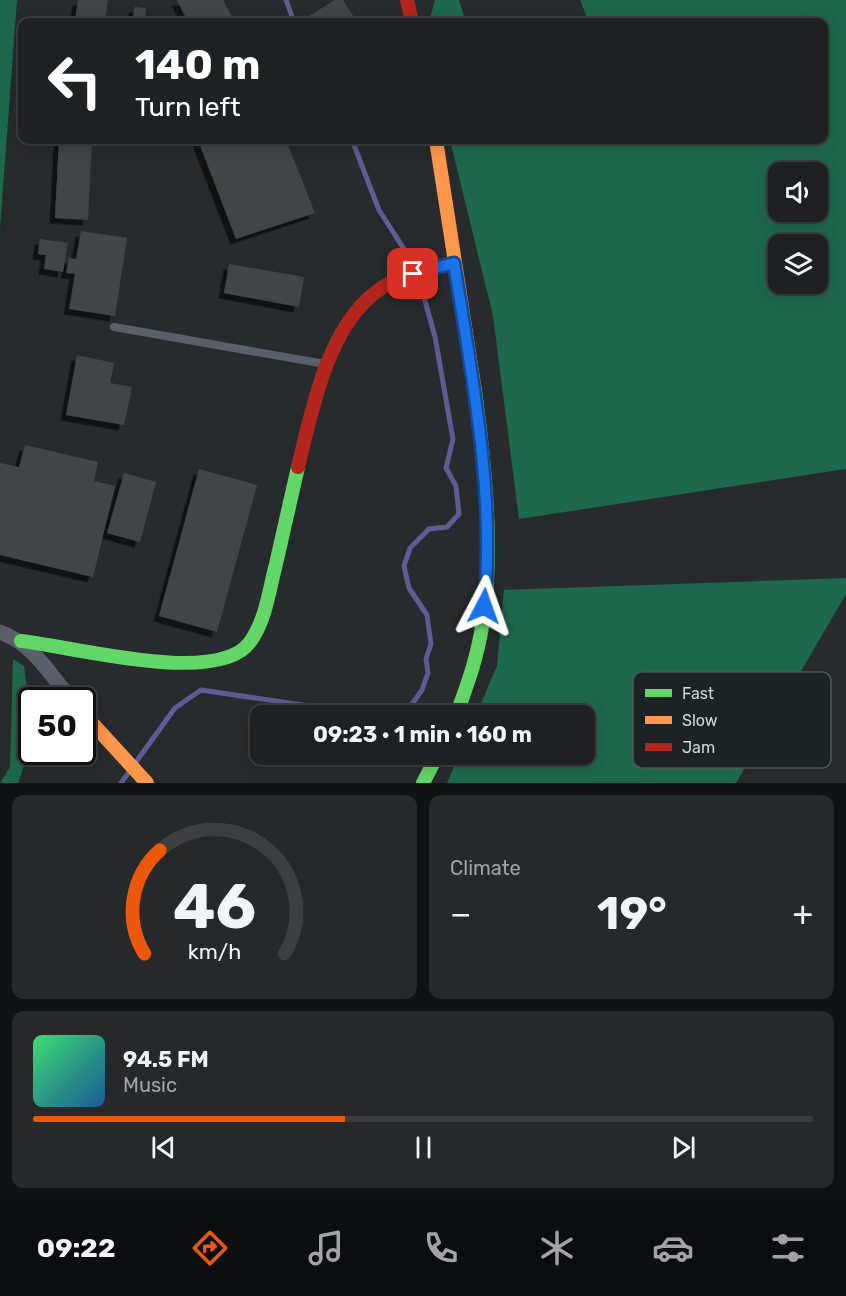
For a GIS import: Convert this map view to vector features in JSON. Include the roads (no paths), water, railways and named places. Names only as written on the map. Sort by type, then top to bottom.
[{"type":"street","points":[[407,0],[411,18]]},
{"type":"street","points":[[437,144],[474,387],[482,465],[486,588],[482,625],[472,669],[460,705]]},
{"type":"street","points":[[21,641],[44,642],[178,664],[210,663],[243,650],[257,630],[266,605],[298,463],[327,364],[352,321],[374,293],[393,282],[432,267],[454,263]]},
{"type":"street","points":[[0,632],[21,641],[35,653],[62,687]]},
{"type":"street","points":[[96,727],[144,780]]},
{"type":"street","points":[[423,783],[432,765]]},
{"type":"lane","points":[[114,327],[327,364]]},
{"type":"waterway","points":[[286,0],[293,18]]},
{"type":"waterway","points":[[354,144],[379,210],[411,260]]},
{"type":"waterway","points":[[136,762],[175,708],[201,690],[357,713],[395,713],[412,704],[422,690],[428,673],[426,659],[431,644],[427,615],[409,588],[404,566],[410,548],[429,529],[447,527],[459,514],[456,486],[446,468],[453,439],[435,337],[421,286]]},
{"type":"waterway","points":[[121,783],[129,772]]}]
